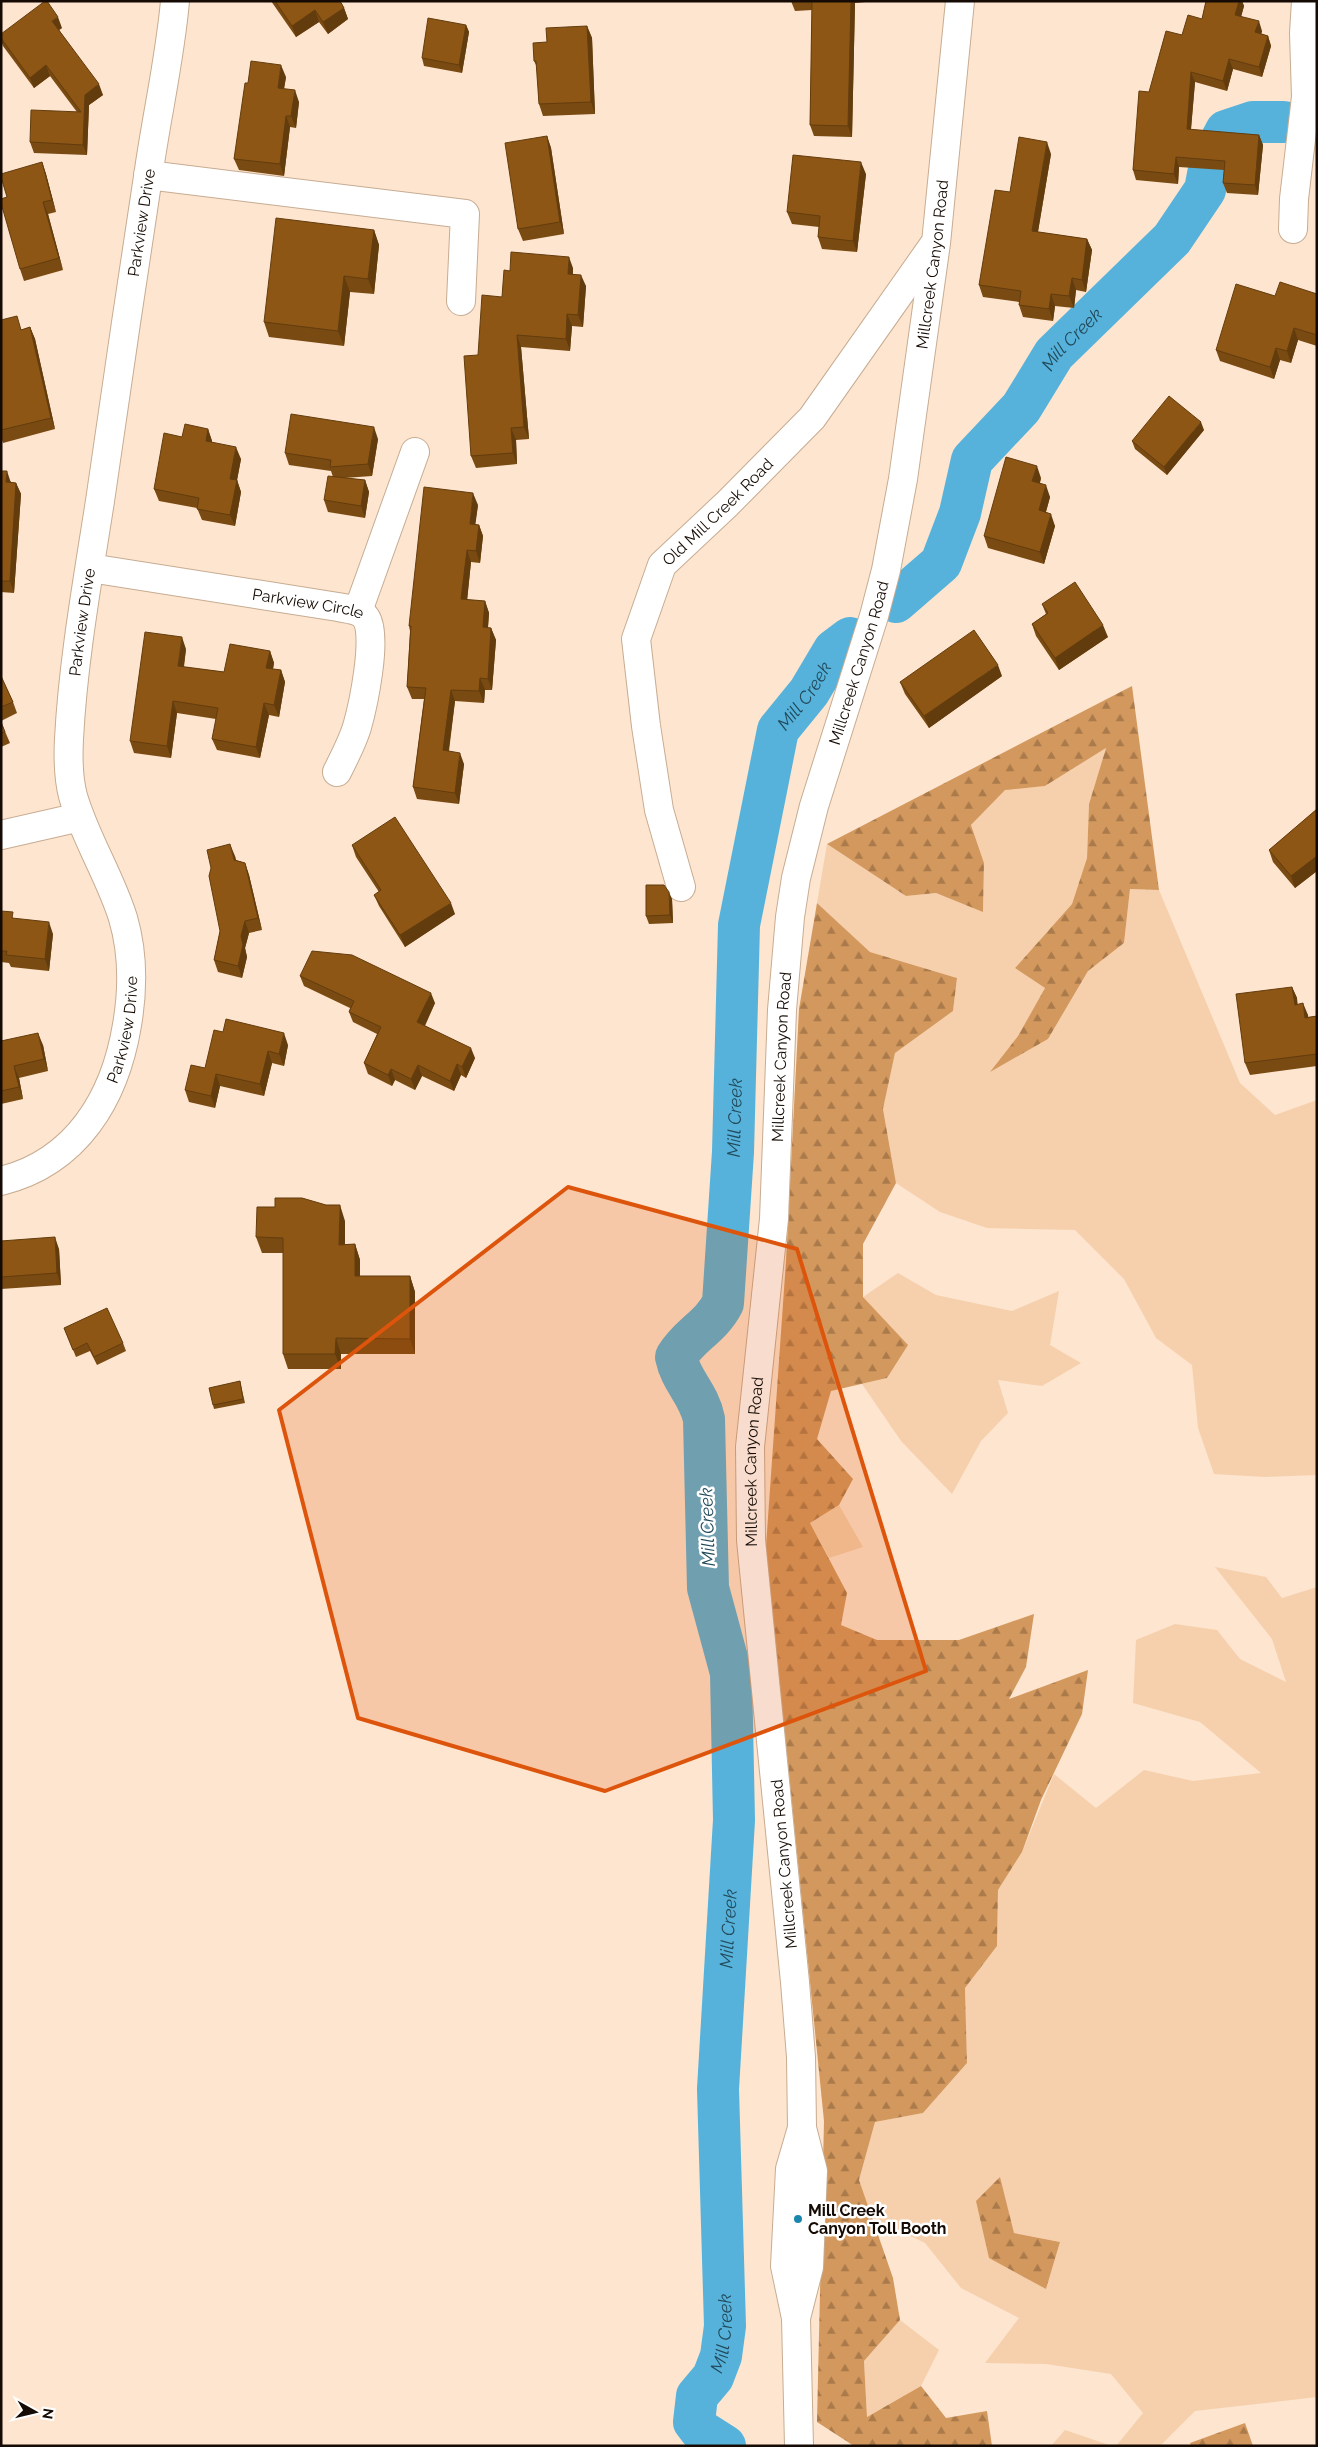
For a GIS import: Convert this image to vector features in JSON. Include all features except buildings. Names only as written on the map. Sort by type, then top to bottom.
[{"type":"street","name":"Parkview Drive","points":[[1,1181],[21,1176],[45,1165],[61,1153],[89,1125],[107,1093],[121,1053],[131,988],[130,954],[124,921],[110,881],[80,816],[68,772],[70,736],[90,568],[175,1]]},
{"type":"street","name":"Millcreek Canyon Road","points":[[799,2446],[796,2318],[786,2266],[790,2169],[802,2128],[801,2058],[751,1540],[750,1447],[774,1219],[782,1010],[791,908],[796,878],[814,806],[861,662],[886,570],[903,479],[936,242],[960,1]]},
{"type":"street","points":[[1293,229],[1294,199],[1306,97],[1304,33],[1306,1]]},
{"type":"street","points":[[148,175],[465,214],[461,301]]},
{"type":"street","name":"Old Mill Creek Road","points":[[681,887],[659,810],[646,726],[636,639],[662,565],[727,504],[812,418],[936,242]]},
{"type":"street","points":[[358,612],[415,452]]},
{"type":"street","name":"Parkview Circle","points":[[90,568],[358,612],[369,624],[370,650],[357,727],[337,772]]},
{"type":"street","points":[[1,835],[80,816]]},
{"type":"highlighted area","points":[[568,1187],[797,1249],[926,1671],[605,1791],[358,1718],[279,1410]]},
{"type":"shaded area","points":[[1106,748],[1089,804],[1087,858],[1072,904],[1015,968],[1045,988],[1018,1036],[991,1071],[1048,1039],[1088,971],[1124,943],[1130,889],[1159,890],[1240,1083],[1275,1115],[1317,1100],[1317,1475],[1265,1477],[1214,1474],[1198,1428],[1192,1365],[1156,1338],[1124,1279],[1075,1230],[987,1228],[940,1212],[896,1183],[883,1109],[895,1052],[953,1011],[957,978],[870,952],[817,903],[827,844],[906,896],[936,893],[983,911],[984,863],[971,825],[1005,789],[1045,786]]},
{"type":"shaded area","points":[[898,1273],[936,1295],[1012,1311],[1059,1291],[1050,1345],[1081,1363],[1042,1386],[998,1380],[1008,1413],[981,1441],[952,1494],[901,1441],[862,1384],[887,1378],[863,1297]]},
{"type":"shaded area","points":[[839,1505],[863,1547],[829,1558],[810,1523]]},
{"type":"shaded area","points":[[1215,1567],[1266,1577],[1282,1598],[1317,1587],[1317,2397],[1195,2411],[1160,2446],[1116,2446],[1143,2413],[1111,2374],[1046,2364],[985,2363],[1019,2318],[961,2288],[925,2243],[871,2217],[859,2180],[875,2122],[923,2113],[967,2063],[965,1988],[997,1946],[998,1890],[1022,1852],[1054,1774],[1096,1808],[1144,1770],[1193,1781],[1261,1773],[1200,1722],[1133,1703],[1136,1640],[1175,1624],[1217,1630],[1240,1659],[1286,1682],[1272,1639]],"holes":[[[976,2201],[1014,2233],[1060,2242],[1046,2289]]]},
{"type":"shaded area","points":[[900,2320],[939,2350],[921,2386],[867,2417],[864,2361]]},
{"type":"shaded area","points":[[1065,2430],[1112,2446],[1051,2446]]},
{"type":"green space","points":[[1132,686],[1159,890],[1130,889],[1124,943],[1088,971],[1048,1039],[990,1072],[1018,1036],[1045,988],[1015,968],[1072,904],[1087,858],[1089,804],[1106,748],[1045,786],[1005,790],[971,825],[984,863],[983,912],[936,893],[906,896],[827,844]]},
{"type":"green space","points":[[817,903],[870,952],[957,978],[953,1011],[895,1053],[883,1109],[896,1183],[863,1244],[863,1297],[908,1345],[887,1378],[831,1391],[817,1439],[853,1479],[839,1505],[810,1523],[847,1593],[841,1625],[877,1640],[959,1640],[1034,1614],[1026,1667],[1009,1699],[1088,1670],[1082,1714],[1041,1800],[1022,1852],[998,1890],[997,1946],[965,1988],[967,2063],[923,2113],[875,2122],[859,2180],[893,2278],[900,2320],[864,2361],[867,2417],[921,2386],[946,2418],[987,2411],[992,2446],[854,2446],[817,2422],[824,2121],[766,1546],[786,1261],[799,1009]]},
{"type":"green space","points":[[1000,2177],[1014,2233],[1060,2242],[1046,2289],[989,2258],[976,2201]]},
{"type":"green space","points":[[1245,2423],[1253,2446],[1191,2446],[1190,2443]]},
{"type":"waterway","name":"Mill Creek","points":[[896,602],[941,563],[960,513],[972,460],[1021,408],[1054,354],[1172,239],[1205,190],[1211,159],[1226,131],[1253,122],[1284,122]]},
{"type":"waterway","name":"Mill Creek","points":[[725,2446],[700,2430],[694,2422],[697,2396],[713,2377],[721,2356],[725,2326],[718,2089],[734,1820],[731,1673],[708,1588],[704,1419],[702,1410],[678,1366],[676,1357],[681,1349],[712,1318],[723,1303],[733,1152],[739,925],[778,730],[809,692],[834,650],[850,638]]},
{"type":"place","name":"Mill Creek Canyon Toll Booth","points":[[798,2219]]}]
